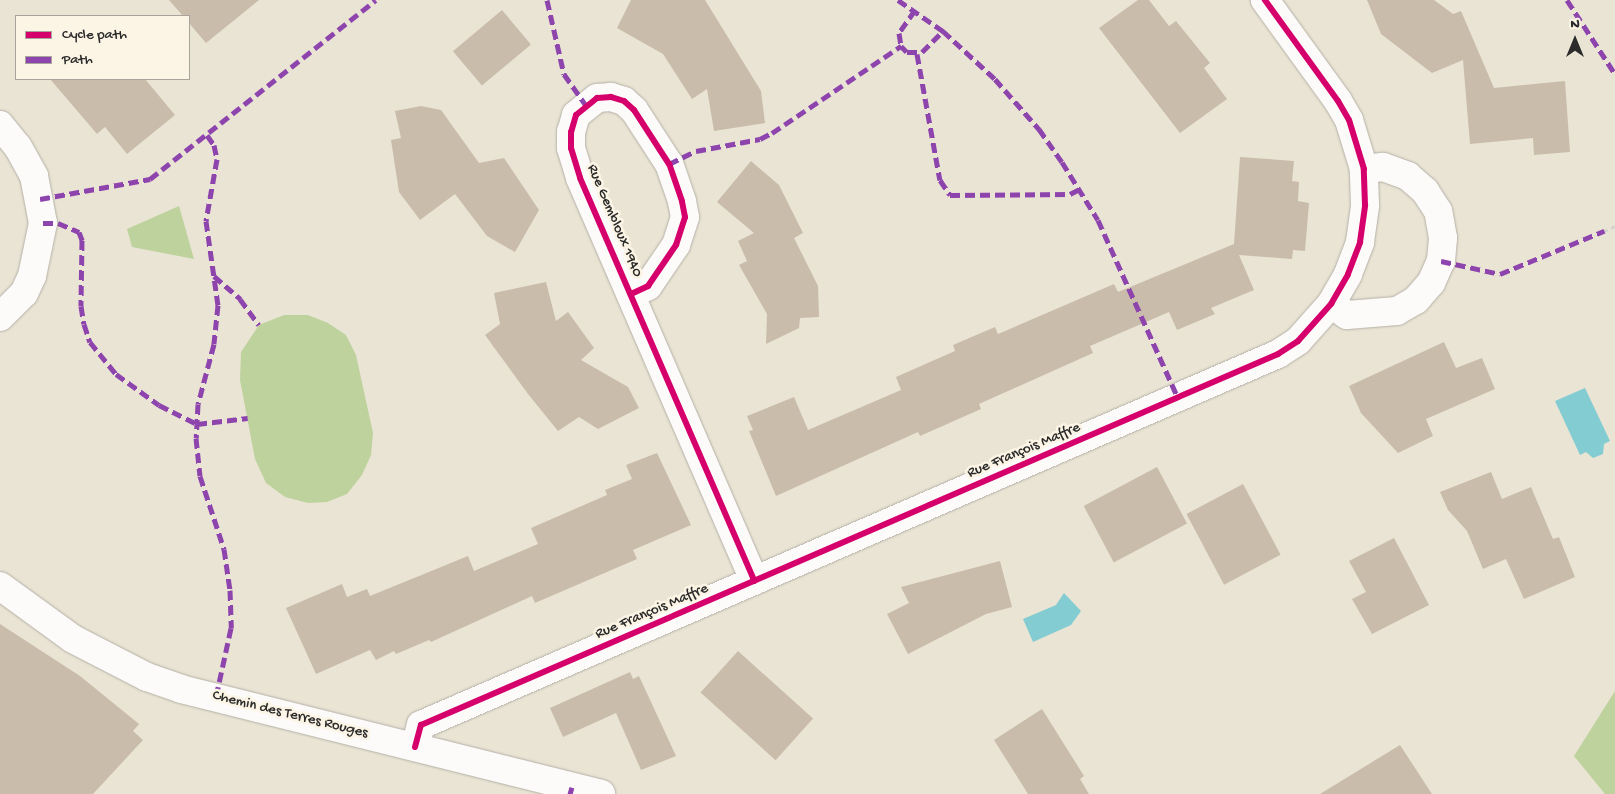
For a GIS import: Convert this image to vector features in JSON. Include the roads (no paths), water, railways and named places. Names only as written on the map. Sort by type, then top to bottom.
[{"type":"street","name":"Rue François Maffre","points":[[415,747],[421,725],[1278,354],[1310,329],[1331,304],[1348,274],[1360,242],[1365,205],[1364,169],[1350,120],[1265,0]]},
{"type":"street","name":"Rue Gembloux 1940","points":[[631,294],[648,286],[676,245],[684,217],[682,201],[669,164],[634,110],[617,99],[597,98],[576,115],[572,148],[580,178],[754,582]]},
{"type":"street","points":[[0,126],[18,147],[34,176],[43,223],[32,276],[24,293],[0,317]]},
{"type":"street","points":[[1331,304],[1347,315],[1397,311],[1416,300],[1431,283],[1441,261],[1443,238],[1438,211],[1425,191],[1408,176],[1383,167],[1364,169]]},
{"type":"street","name":"Chemin des Terres Rouges","points":[[0,586],[74,639],[147,677],[182,689],[601,794]]},
{"type":"water","points":[[1585,388],[1610,441],[1604,444],[1603,454],[1593,458],[1586,452],[1580,455],[1555,401]]},
{"type":"water","points":[[1064,593],[1081,611],[1071,625],[1033,642],[1023,619],[1056,605]]}]
